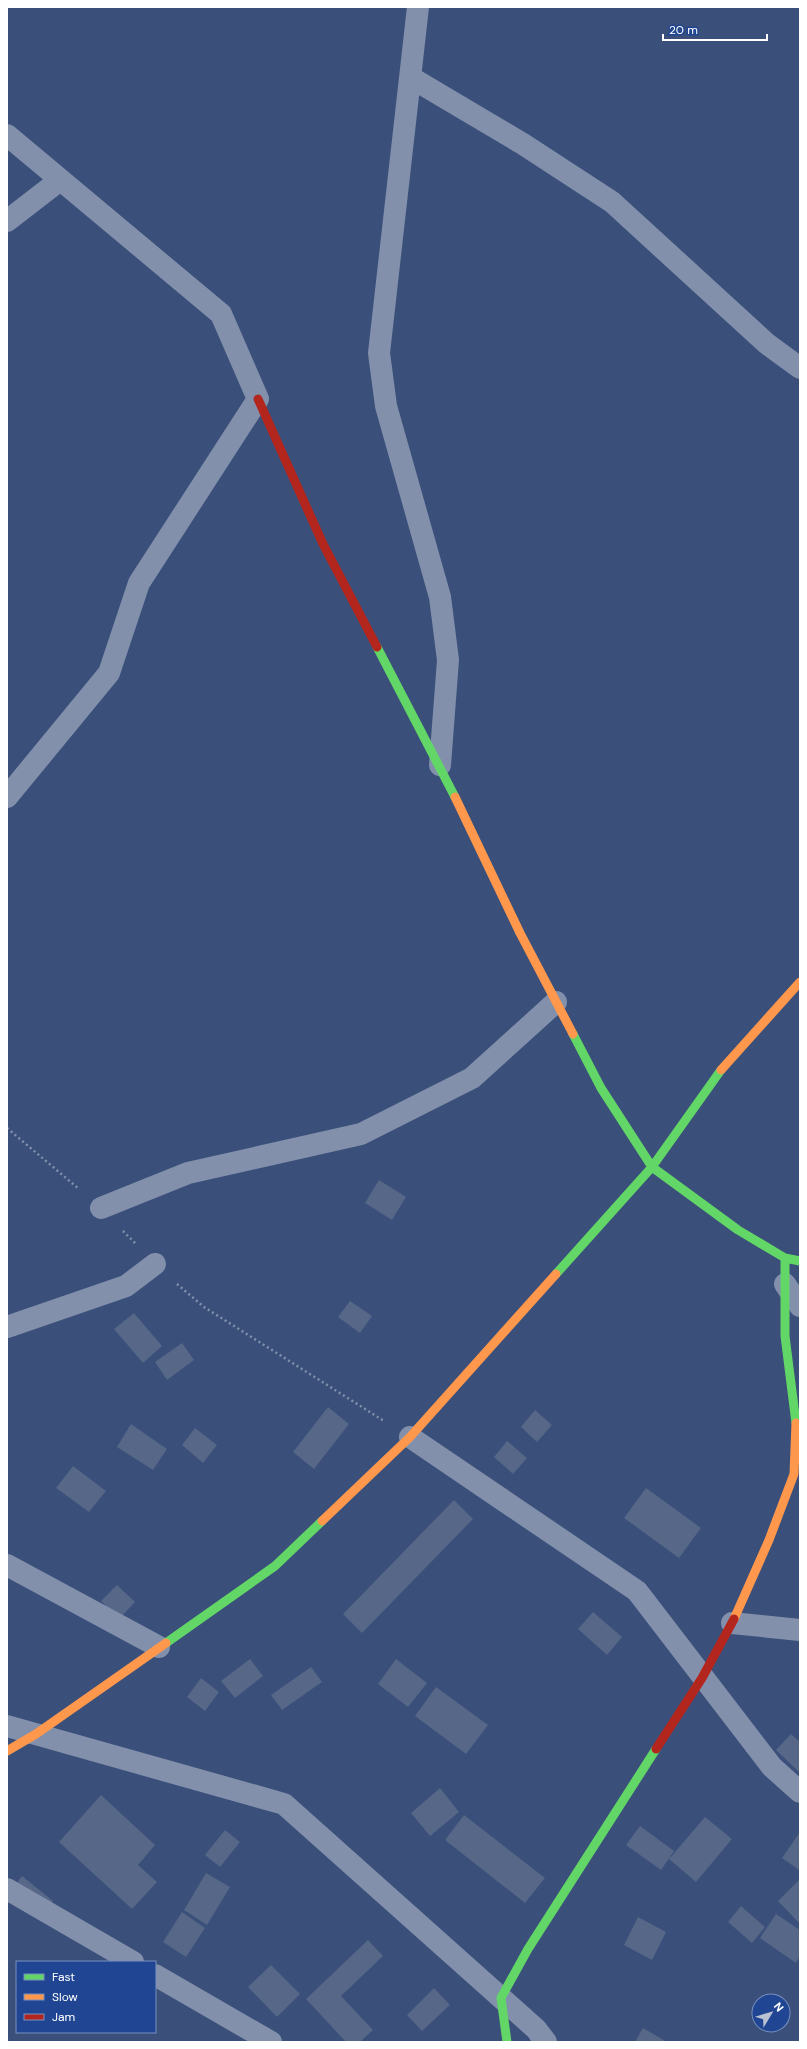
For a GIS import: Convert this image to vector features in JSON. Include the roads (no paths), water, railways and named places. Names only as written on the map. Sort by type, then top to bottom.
[{"type":"street","points":[[418,7],[379,353],[386,406],[440,597],[448,660],[440,765]]},
{"type":"street","points":[[410,77],[523,144],[612,202],[766,342],[800,368]]},
{"type":"street","points":[[7,135],[221,314],[323,544],[440,765],[520,933],[601,1088],[652,1167],[738,1230],[785,1258],[800,1261]]},
{"type":"street","points":[[7,221],[60,180]]},
{"type":"street","points":[[7,797],[109,673],[139,583],[258,399]]},
{"type":"street","points":[[7,1751],[36,1734],[275,1566],[410,1438],[652,1167],[728,1061],[800,982]]},
{"type":"street","points":[[101,1208],[188,1173],[361,1134],[472,1078],[556,1002]]},
{"type":"street","points":[[507,2042],[501,1998],[528,1949],[702,1678],[732,1623],[769,1540],[794,1474],[797,1431],[785,1336],[785,1258]]},
{"type":"street","points":[[7,1327],[126,1286],[155,1264]]},
{"type":"street","points":[[785,1284],[800,1306]]},
{"type":"street","points":[[410,1438],[637,1591],[702,1678],[772,1767],[800,1792]]},
{"type":"street","points":[[7,1565],[159,1647]]},
{"type":"street","points":[[732,1623],[800,1630]]},
{"type":"street","points":[[7,1726],[284,1804],[536,2029],[546,2042]]},
{"type":"street","points":[[7,1889],[131,1961]]},
{"type":"street","points":[[156,1976],[271,2042]]}]
